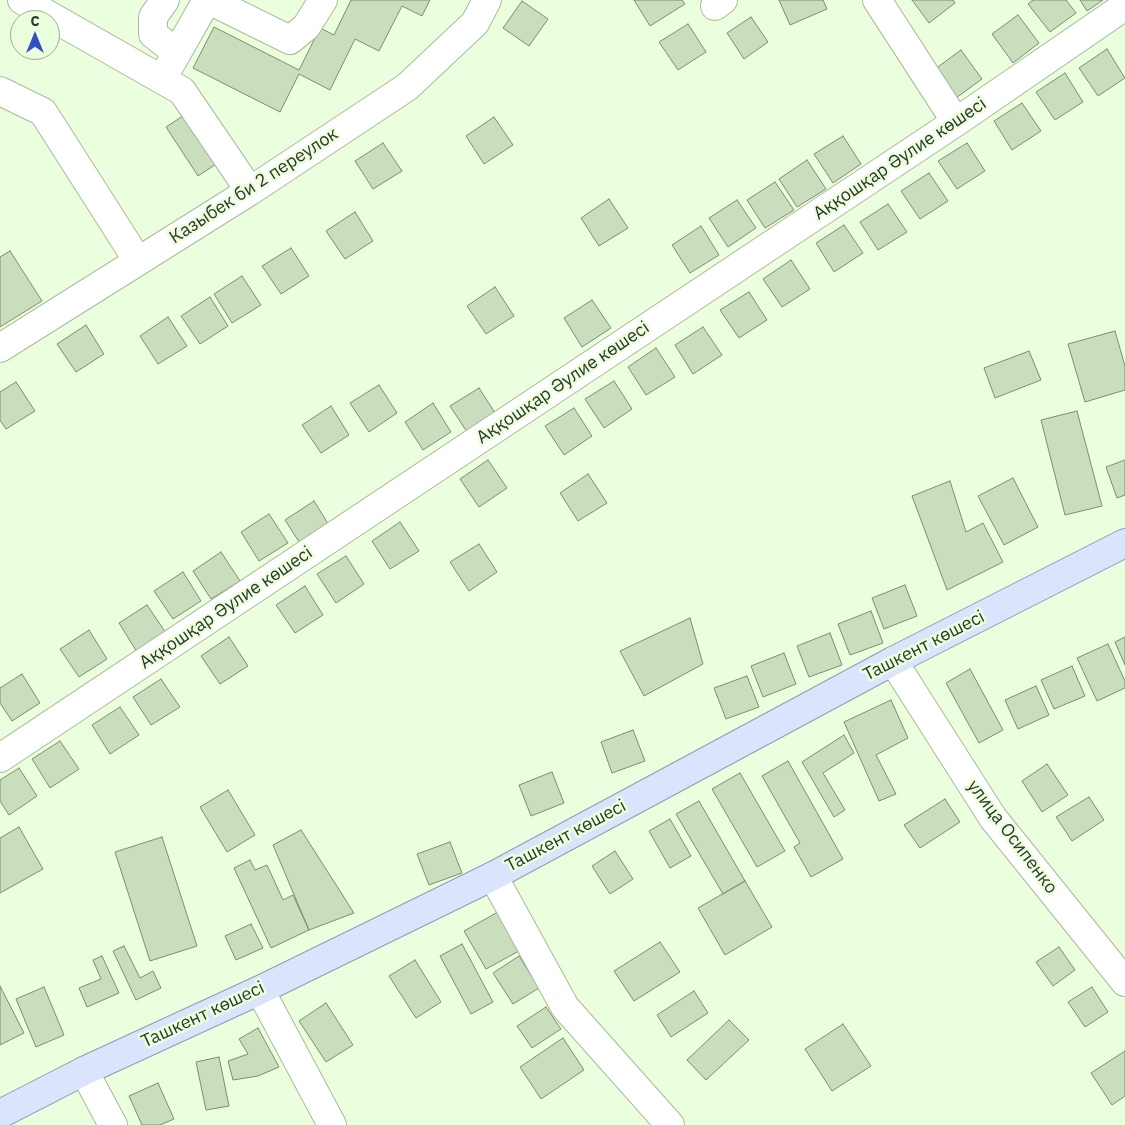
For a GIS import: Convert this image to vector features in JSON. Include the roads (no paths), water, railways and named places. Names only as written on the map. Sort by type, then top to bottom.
[{"type":"main road","name":"Ташкент көшесі","points":[[0,1114],[84,1071],[260,990],[493,876],[893,661],[1125,542]]},
{"type":"street","points":[[22,0],[182,91],[250,191]]},
{"type":"street","points":[[163,0],[153,17],[153,34],[177,54]]},
{"type":"street","points":[[162,80],[208,0],[290,40],[306,27],[323,0]]},
{"type":"street","name":"Казыбек би 2 переулок","points":[[0,348],[250,191],[407,87],[474,23],[487,0]]},
{"type":"street","points":[[877,0],[956,122]]},
{"type":"street","name":"Аққошқар Әулие көшесі","points":[[0,758],[956,122],[1125,6]]},
{"type":"street","points":[[0,91],[42,112],[138,261]]},
{"type":"street","name":"улица Осипенко","points":[[893,661],[993,818],[1125,982]]},
{"type":"street","points":[[493,876],[565,1007],[670,1125]]},
{"type":"street","points":[[260,990],[332,1125]]},
{"type":"street","points":[[84,1071],[113,1125]]}]
